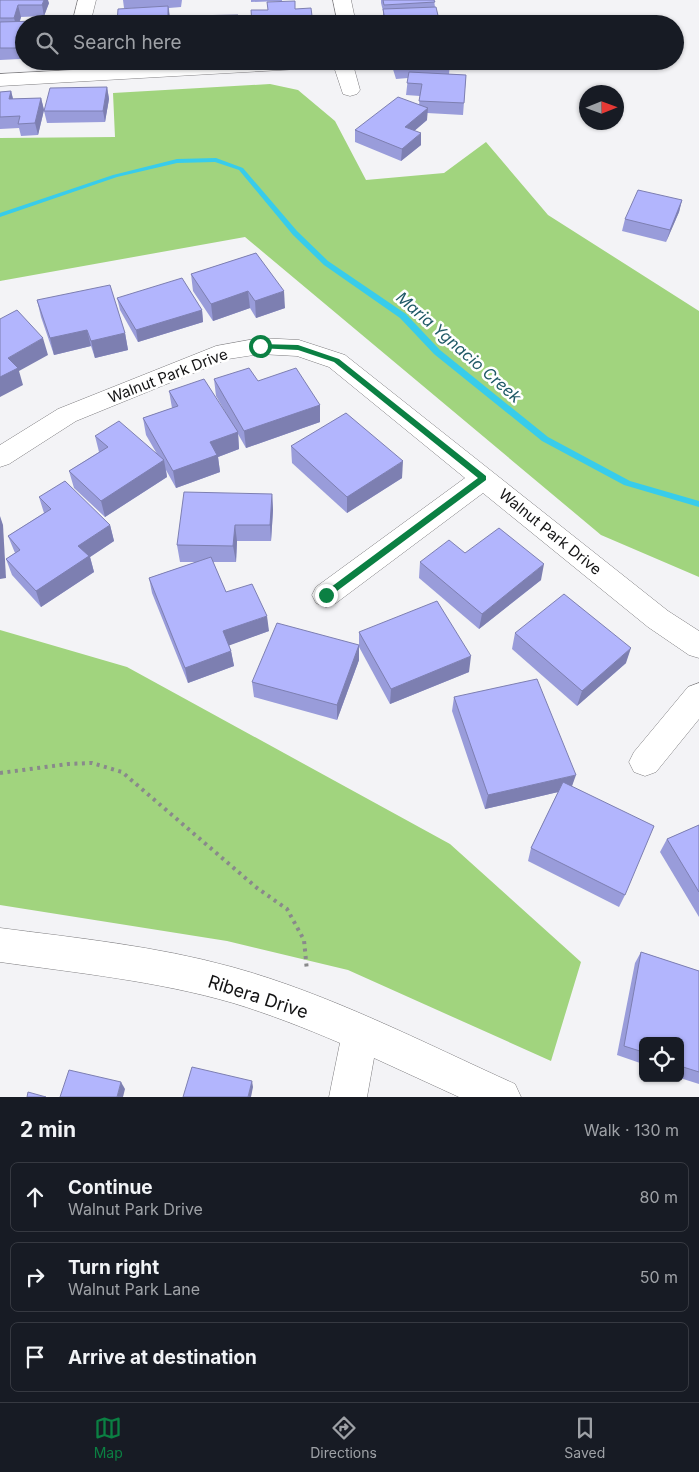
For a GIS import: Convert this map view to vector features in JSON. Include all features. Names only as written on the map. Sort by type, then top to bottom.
[{"type":"street","points":[[83,15],[87,0]]},
{"type":"street","points":[[342,0],[345,15]]},
{"type":"street","points":[[0,80],[71,70]]},
{"type":"street","points":[[344,70],[350,90]]},
{"type":"street","name":"Walnut Park Drive","points":[[0,457],[67,415],[224,352],[260,346],[298,348],[337,361],[658,619],[699,646]]},
{"type":"street","points":[[326,595],[484,478]]},
{"type":"street","points":[[645,762],[699,696]]},
{"type":"street","name":"Ribera Drive","points":[[0,945],[165,970],[232,986],[301,1010],[360,1034],[502,1097]]},
{"type":"street","points":[[348,1097],[360,1034]]},
{"type":"path","points":[[0,773],[68,764],[92,763],[122,772],[257,888],[287,909],[304,940],[307,971]]},
{"type":"green space","points":[[270,84],[298,90],[335,121],[366,180],[444,173],[486,142],[548,215],[699,311],[699,577],[601,535],[245,237],[0,281],[0,138],[115,137],[113,93]]},
{"type":"green space","points":[[0,630],[127,667],[450,844],[581,962],[551,1061],[348,970],[227,941],[0,905]]},
{"type":"building","points":[[0,0],[44,0],[42,5],[18,5],[14,18],[0,18]]},
{"type":"building","points":[[383,0],[434,0],[435,2],[384,5]]},
{"type":"building","points":[[295,1],[295,9],[311,8],[312,15],[251,15],[251,10],[268,10],[267,2]]},
{"type":"building","points":[[168,6],[168,15],[118,15],[118,9]]},
{"type":"building","points":[[436,7],[438,15],[384,15],[383,9]]},
{"type":"building","points":[[0,22],[15,22],[15,48],[0,48]]},
{"type":"building","points":[[409,72],[466,75],[464,103],[419,101],[422,84],[407,83]]},
{"type":"building","points":[[107,87],[103,111],[44,111],[50,88]]},
{"type":"building","points":[[11,91],[9,99],[41,98],[35,123],[18,124],[20,116],[0,117],[0,92]]},
{"type":"building","points":[[398,97],[428,108],[405,127],[421,133],[402,149],[355,130]]},
{"type":"building","points":[[638,190],[682,200],[670,230],[625,219]]},
{"type":"building","points":[[256,253],[284,291],[255,301],[248,291],[211,304],[191,274]]},
{"type":"building","points":[[182,278],[202,310],[136,330],[117,298]]},
{"type":"building","points":[[110,285],[125,333],[91,341],[87,330],[50,338],[37,300]]},
{"type":"building","points":[[17,310],[43,338],[8,358],[18,368],[0,377],[0,319]]},
{"type":"building","points":[[249,368],[258,381],[296,368],[320,405],[244,431],[214,379]]},
{"type":"building","points":[[204,379],[238,432],[210,442],[217,455],[173,471],[143,418],[178,406],[169,391]]},
{"type":"building","points":[[346,413],[403,461],[347,497],[291,446]]},
{"type":"building","points":[[119,421],[164,460],[101,501],[69,471],[108,447],[95,436]]},
{"type":"building","points":[[65,481],[110,525],[78,546],[89,556],[36,591],[6,559],[20,550],[8,536],[51,509],[39,497]]},
{"type":"building","points":[[184,492],[272,494],[270,525],[235,525],[233,546],[177,545]]},
{"type":"building","points":[[499,528],[544,564],[482,614],[420,562],[449,540],[465,553]]},
{"type":"building","points":[[211,557],[226,592],[252,584],[267,616],[223,631],[231,651],[185,668],[149,578]]},
{"type":"building","points":[[564,594],[631,648],[582,691],[515,633]]},
{"type":"building","points":[[437,601],[471,656],[391,689],[359,632]]},
{"type":"building","points":[[277,623],[359,645],[337,705],[252,682]]},
{"type":"building","points":[[537,679],[576,775],[488,795],[454,697]]},
{"type":"building","points":[[563,782],[654,826],[625,895],[531,848]]},
{"type":"building","points":[[699,825],[699,892],[667,839]]},
{"type":"building","points":[[641,952],[699,971],[699,1072],[684,1067],[684,1037],[639,1037],[639,1051],[624,1046]]},
{"type":"building","points":[[192,1067],[252,1081],[248,1097],[183,1097]]},
{"type":"building","points":[[69,1070],[121,1082],[117,1097],[60,1097]]},
{"type":"building","points":[[28,1092],[46,1097],[27,1097]]},
{"type":"waterway","name":"Maria Ygnacio Creek","points":[[0,215],[115,176],[177,161],[216,160],[241,169],[295,233],[326,263],[403,316],[437,352],[545,439],[627,483],[699,504]]},
{"type":"route","points":[[260,346],[298,348],[337,361],[484,478],[326,595]]}]
